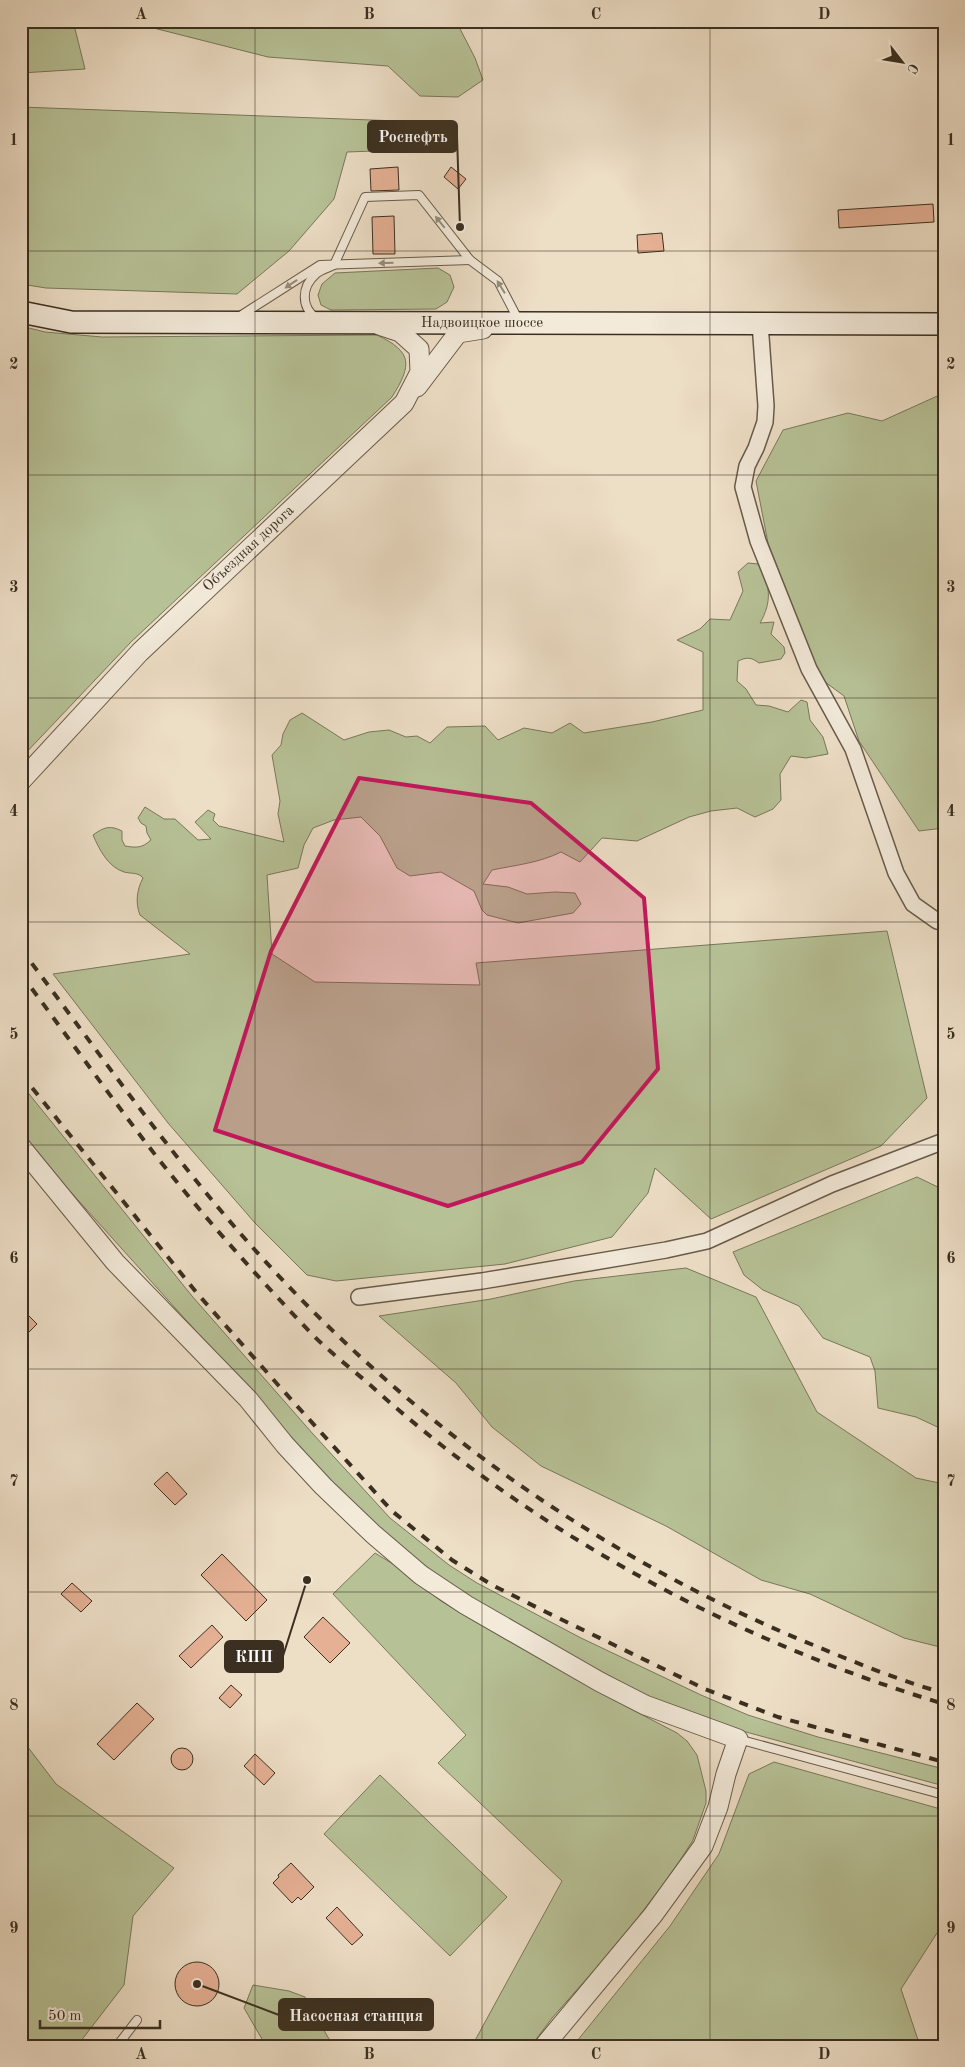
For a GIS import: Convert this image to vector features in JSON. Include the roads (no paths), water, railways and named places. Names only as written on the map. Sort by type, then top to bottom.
[{"type":"main road","name":"Надвоицкое шоссе","points":[[21,312],[71,322],[944,324]]},
{"type":"street","name":"Объездная дорога","points":[[21,781],[140,652],[404,404],[420,372],[418,349],[400,332],[373,323]]},
{"type":"street","points":[[404,404],[458,333],[520,323]]},
{"type":"street","points":[[760,323],[766,406],[765,422],[756,448],[747,466],[743,487],[758,541],[809,670],[853,749],[896,873],[913,904],[936,921],[944,922]]},
{"type":"street","points":[[359,1296],[482,1281],[666,1250],[707,1241],[832,1184],[944,1141]]},
{"type":"street","points":[[21,1148],[115,1262],[248,1399],[285,1445],[373,1534],[421,1575],[466,1605],[600,1682],[645,1705],[738,1739],[726,1774],[718,1807],[703,1846],[677,1885],[544,2046]]},
{"type":"lane","points":[[323,323],[308,312],[304,301],[307,286],[316,273],[334,265],[365,197],[418,195],[470,260],[498,281],[520,323]]},
{"type":"lane","points":[[229,323],[320,265],[470,260]]},
{"type":"lane","points":[[738,1739],[944,1795]]},
{"type":"lane","points":[[117,2046],[137,2020]]},
{"type":"railway","points":[[21,949],[145,1115],[242,1236],[335,1333],[396,1389],[460,1441],[527,1490],[597,1535],[668,1576],[742,1614],[818,1647],[896,1678],[944,1693]]},
{"type":"railway","points":[[21,974],[162,1164],[244,1261],[323,1345],[431,1437],[497,1487],[566,1533],[638,1575],[712,1614],[788,1648],[865,1678],[944,1704]]},
{"type":"railway","points":[[21,1074],[196,1292],[279,1386],[392,1511],[452,1560],[492,1585],[705,1689],[778,1717],[944,1762]]},
{"type":"place","name":"Роснефть","points":[[460,227]]},
{"type":"place","name":"КПП","points":[[307,1580]]},
{"type":"place","name":"Насосная станция","points":[[197,1984]]}]
